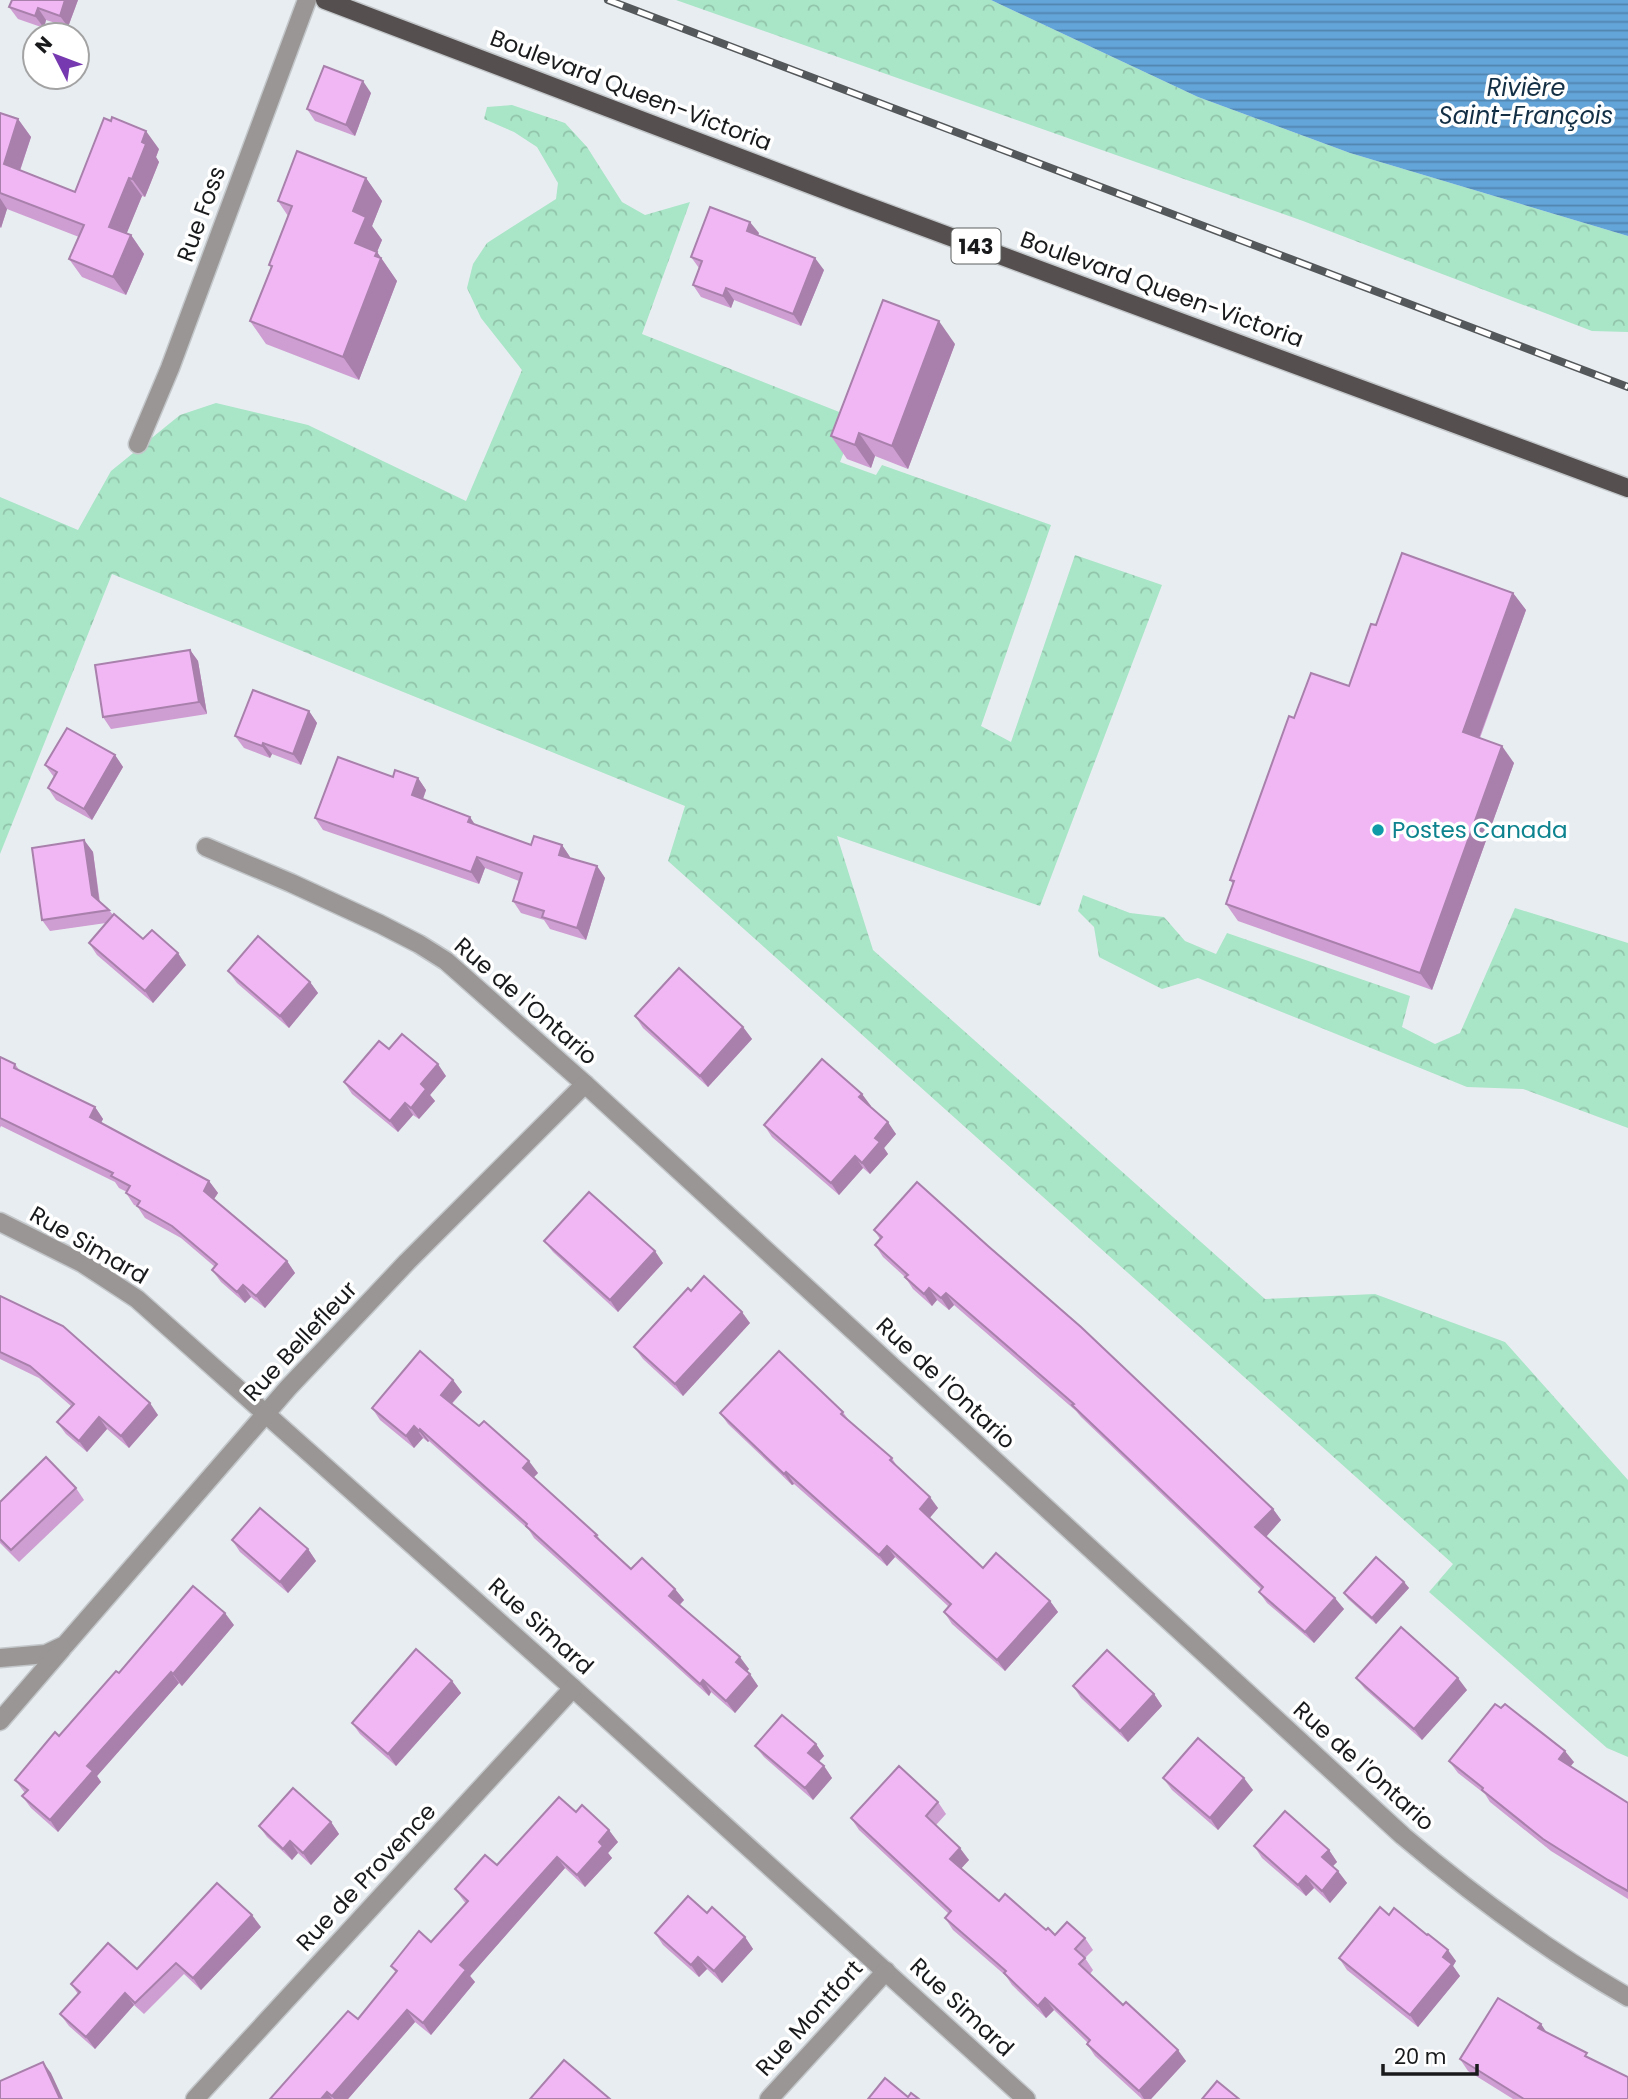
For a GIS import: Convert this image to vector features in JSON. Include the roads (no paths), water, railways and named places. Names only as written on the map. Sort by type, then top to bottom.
[{"type":"main road","name":"Boulevard Queen-Victoria","points":[[325,0],[851,200],[1628,488]]},
{"type":"street","name":"Rue Foss","points":[[138,444],[170,368],[307,0]]},
{"type":"street","name":"Rue de l'Ontario","points":[[206,847],[325,898],[419,944],[446,961],[585,1084],[1403,1836],[1454,1879],[1519,1927],[1628,1997]]},
{"type":"street","name":"Rue Bellefleur","points":[[0,1721],[266,1413],[407,1262],[585,1084]]},
{"type":"street","name":"Rue Simard","points":[[0,1222],[82,1263],[138,1299],[573,1688],[1026,2099]]},
{"type":"street","points":[[0,1658],[46,1654],[65,1645]]},
{"type":"street","name":"Rue de Provence","points":[[195,2099],[573,1688]]},
{"type":"street","name":"Rue Montfort","points":[[769,2099],[886,1971]]},
{"type":"water","name":"Rivière Saint-François","points":[[991,0],[1628,0],[1628,236],[1350,153],[1198,97]]},
{"type":"railway","points":[[608,0],[1628,387]]},
{"type":"place","name":"Postes Canada","points":[[1378,830]]}]
